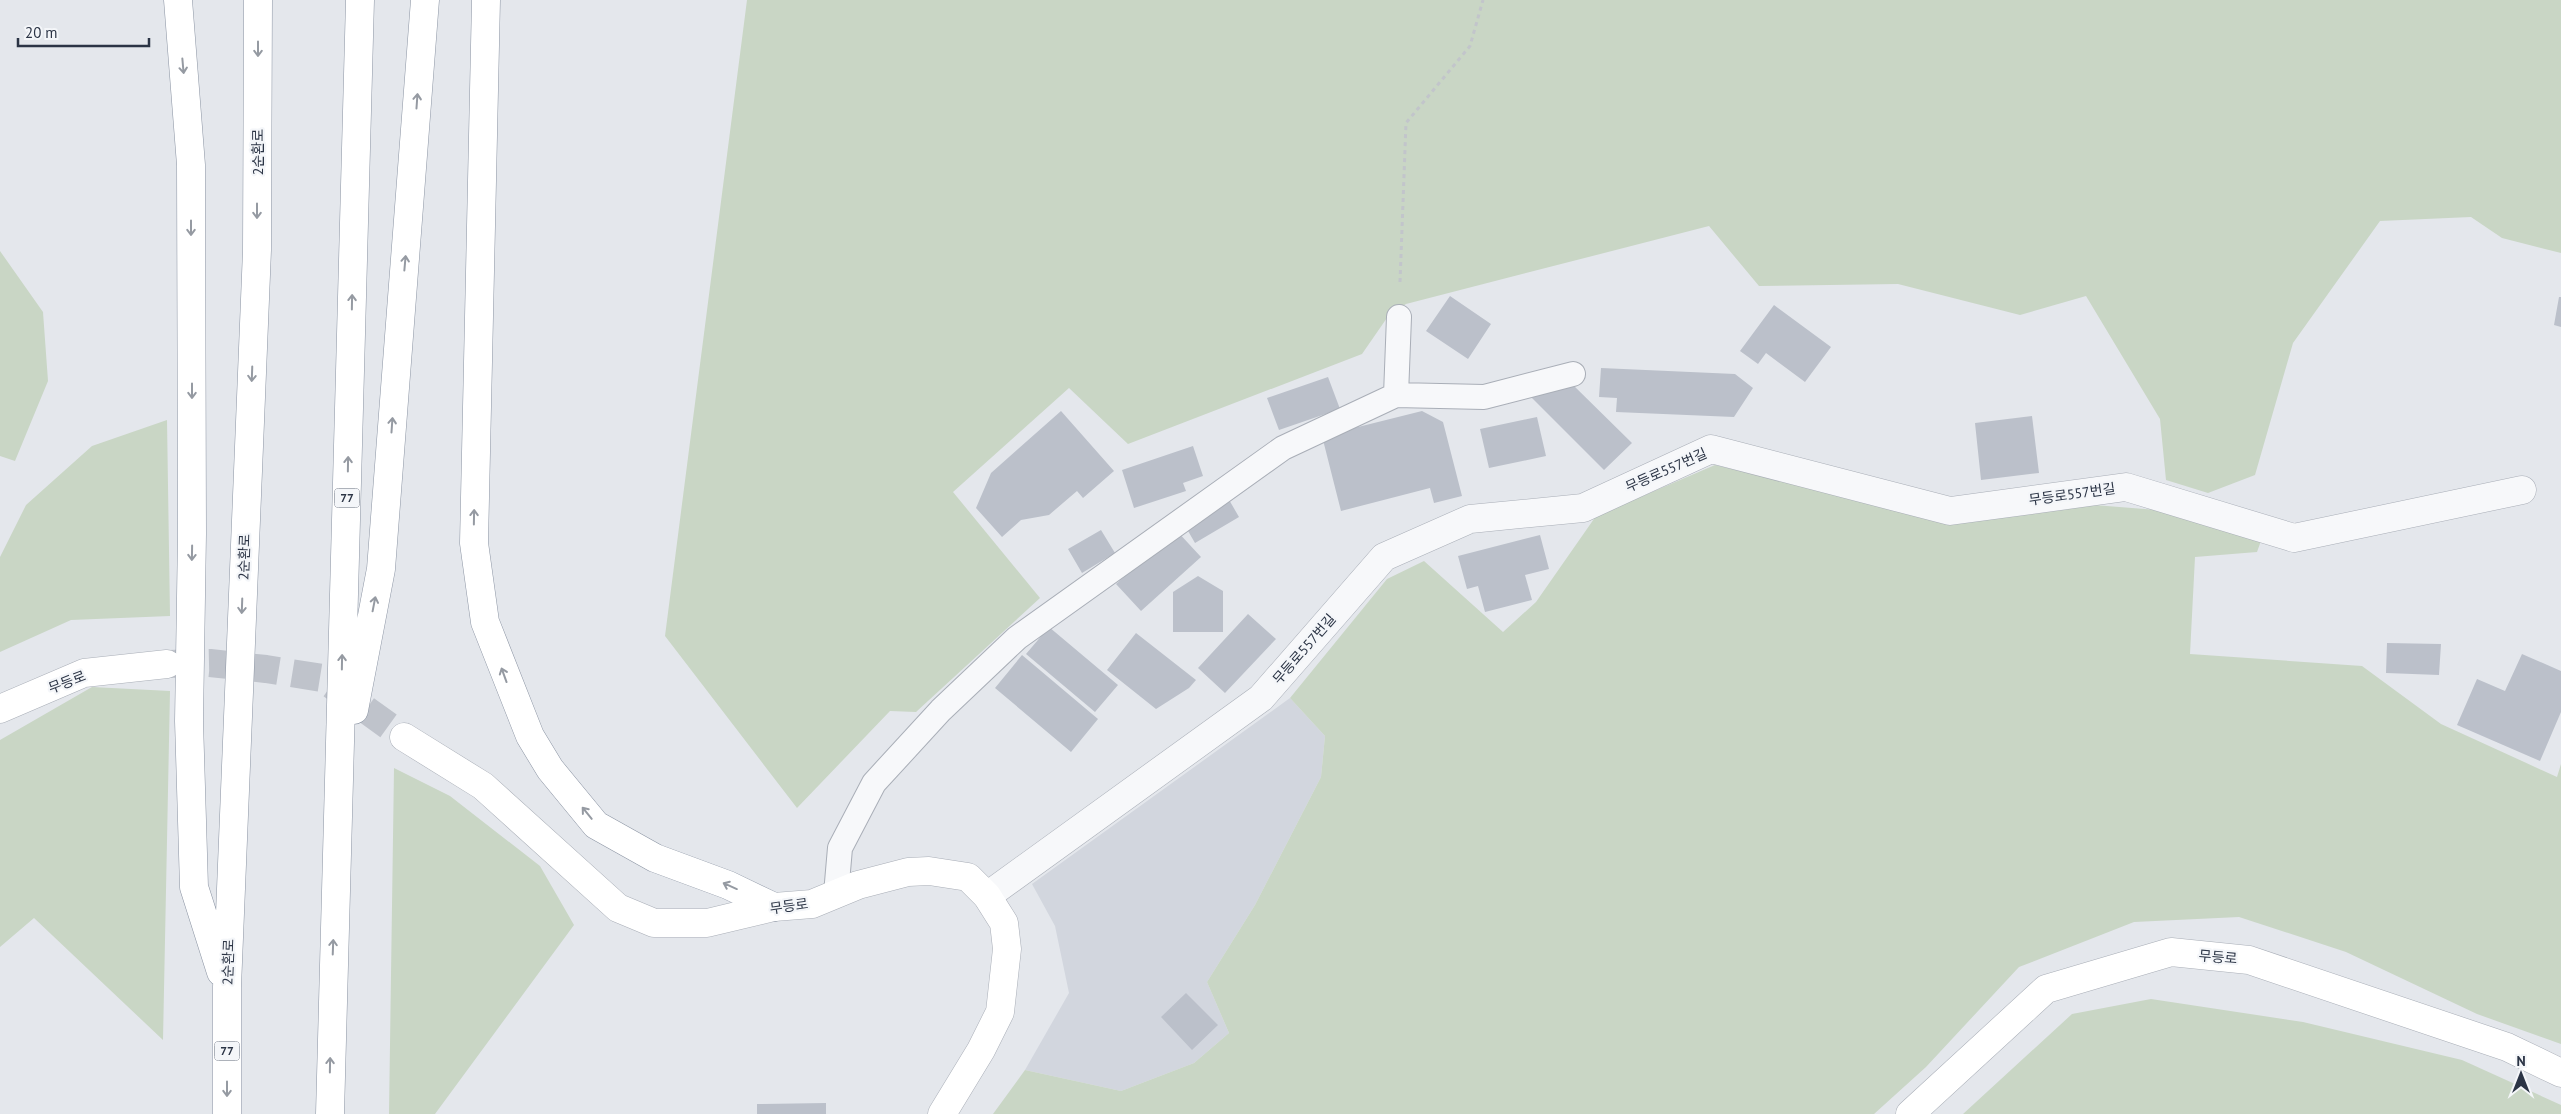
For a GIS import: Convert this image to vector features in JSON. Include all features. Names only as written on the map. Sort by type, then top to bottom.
[{"type":"main road","points":[[178,0],[191,165],[192,534],[189,721],[194,887],[227,988]]},
{"type":"main road","name":"2순환로","points":[[227,1114],[227,988],[257,250],[258,0]]},
{"type":"main road","name":"77","points":[[330,1114],[331,996],[339,790],[360,0]]},
{"type":"main road","points":[[339,790],[381,569],[425,0]]},
{"type":"main road","points":[[486,0],[474,543],[485,622],[530,736],[550,770],[596,825],[655,858],[728,885],[774,907]]},
{"type":"main road","name":"무등로","points":[[0,709],[84,673],[167,664]]},
{"type":"main road","name":"무등로","points":[[404,737],[483,786],[618,908],[654,923],[707,923],[774,907],[812,904],[858,885],[908,872],[930,871],[968,877],[987,896],[1004,923],[1007,949],[1000,1012],[981,1050],[942,1114]]},
{"type":"main road","name":"무등로","points":[[1910,1114],[2046,989],[2171,952],[2249,960],[2506,1047],[2561,1073]]},
{"type":"street","name":"무등로557번길","points":[[987,896],[1261,698],[1384,557],[1470,519],[1583,508],[1711,449],[1950,511],[2126,487],[2294,538],[2522,490]]},
{"type":"lane","points":[[1396,396],[1399,317]]},
{"type":"lane","points":[[836,894],[840,848],[874,783],[942,710],[1018,638],[1283,448],[1396,396],[1484,397],[1572,374]]},
{"type":"path","points":[[1399,317],[1406,123],[1470,46],[1483,0]]},
{"type":"shaded area","points":[[1290,698],[1325,736],[1321,777],[1255,905],[1207,982],[1229,1033],[1194,1063],[1121,1091],[1025,1070],[1069,993],[1055,926],[1032,884]]},
{"type":"green space","points":[[747,0],[2561,0],[2561,253],[2502,238],[2471,217],[2380,221],[2293,343],[2255,475],[2208,493],[2166,480],[2160,419],[2086,296],[2020,315],[1898,284],[1759,286],[1709,226],[1406,304],[1389,315],[1362,354],[1128,444],[1069,388],[953,492],[1040,598],[916,712],[890,711],[797,808],[665,636]]},
{"type":"green space","points":[[0,251],[43,312],[48,381],[15,461],[0,456]]},
{"type":"green space","points":[[167,420],[170,616],[71,620],[0,652],[0,557],[26,505],[92,446]]},
{"type":"green space","points":[[1715,465],[1954,522],[2056,502],[2170,511],[2262,538],[2257,552],[2195,557],[2190,654],[2362,666],[2441,724],[2557,777],[2561,764],[2561,1044],[2477,1014],[2346,952],[2239,917],[2134,922],[2019,967],[1926,1067],[1874,1114],[993,1114],[1025,1070],[1121,1091],[1194,1063],[1229,1033],[1207,982],[1255,905],[1321,777],[1325,736],[1290,698],[1387,579],[1424,561],[1503,632],[1536,602],[1596,516]]},
{"type":"green space","points":[[92,687],[170,691],[163,1040],[34,918],[0,947],[0,740]]},
{"type":"green space","points":[[394,768],[450,796],[540,866],[574,925],[435,1114],[389,1114]]},
{"type":"green space","points":[[2151,999],[2303,1022],[2462,1060],[2561,1105],[2561,1114],[1963,1114],[2072,1014]]},
{"type":"building","points":[[1450,296],[1491,324],[1468,359],[1426,331]]},
{"type":"building","points":[[2559,297],[2561,297],[2561,327],[2554,325]]},
{"type":"building","points":[[1774,305],[1831,347],[1805,382],[1766,353],[1758,364],[1740,351]]},
{"type":"building","points":[[1601,368],[1735,374],[1753,388],[1734,417],[1616,412],[1617,398],[1599,397]]},
{"type":"building","points":[[1328,377],[1340,409],[1279,430],[1267,398]]},
{"type":"building","points":[[1571,383],[1632,443],[1604,470],[1529,395]]},
{"type":"building","points":[[1061,411],[1114,471],[1083,498],[1077,491],[1049,515],[1021,520],[1002,537],[976,508],[991,473]]},
{"type":"building","points":[[1422,411],[1443,422],[1462,496],[1434,503],[1430,488],[1341,511],[1322,436]]},
{"type":"building","points":[[2032,416],[2039,473],[1981,480],[1975,423]]},
{"type":"building","points":[[1537,417],[1546,456],[1489,468],[1480,429]]},
{"type":"building","points":[[1193,446],[1203,476],[1183,483],[1186,491],[1134,508],[1122,470]]},
{"type":"building","points":[[1228,498],[1239,517],[1195,543],[1184,524]]},
{"type":"building","points":[[1101,530],[1115,553],[1082,573],[1068,549]]},
{"type":"building","points":[[1176,530],[1201,557],[1141,611],[1116,584]]},
{"type":"building","points":[[1540,535],[1549,569],[1525,575],[1532,600],[1485,612],[1478,586],[1467,589],[1458,556]]},
{"type":"building","points":[[1198,576],[1223,591],[1223,632],[1173,632],[1173,592]]},
{"type":"building","points":[[1248,614],[1276,639],[1225,693],[1198,668]]},
{"type":"building","points":[[1049,627],[1118,685],[1095,712],[1026,654]]},
{"type":"building","points":[[1136,633],[1196,680],[1189,688],[1156,709],[1107,670]]},
{"type":"building","points":[[2387,643],[2441,644],[2439,675],[2386,673]]},
{"type":"building","points":[[2522,654],[2561,671],[2561,712],[2540,761],[2457,725],[2477,679],[2505,691]]},
{"type":"building","points":[[1022,655],[1098,719],[1071,752],[995,688]]},
{"type":"building","points":[[1186,993],[1218,1025],[1192,1050],[1161,1017]]},
{"type":"building","points":[[826,1103],[826,1114],[757,1114],[757,1104]]},
{"type":"tunnel","points":[[167,664],[210,663],[322,678],[404,737]]}]
